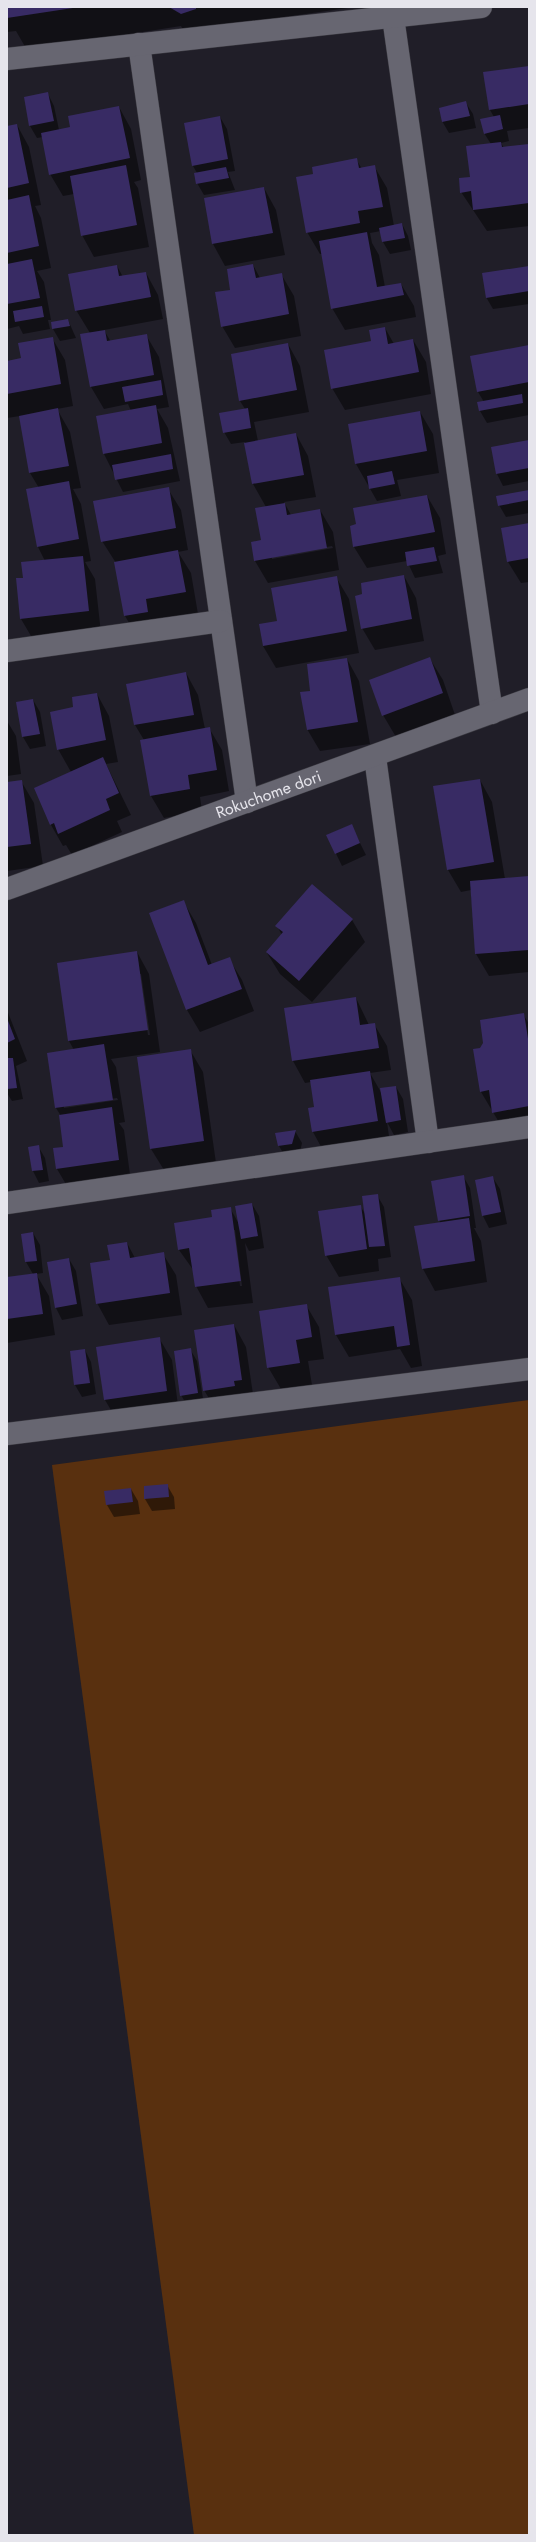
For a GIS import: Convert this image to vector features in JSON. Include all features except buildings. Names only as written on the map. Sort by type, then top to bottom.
[{"type":"street","points":[[7,59],[481,7]]},
{"type":"street","points":[[393,17],[492,713]]},
{"type":"street","points":[[140,44],[247,802]]},
{"type":"street","points":[[7,651],[221,621]]},
{"type":"street","name":"Rokuchome dori","points":[[7,889],[375,757],[529,699]]},
{"type":"street","points":[[375,757],[428,1142]]},
{"type":"street","points":[[7,1203],[529,1127]]},
{"type":"street","points":[[7,1434],[529,1369]]},
{"type":"shaded area","points":[[529,1400],[529,2535],[194,2535],[52,1465]]}]
